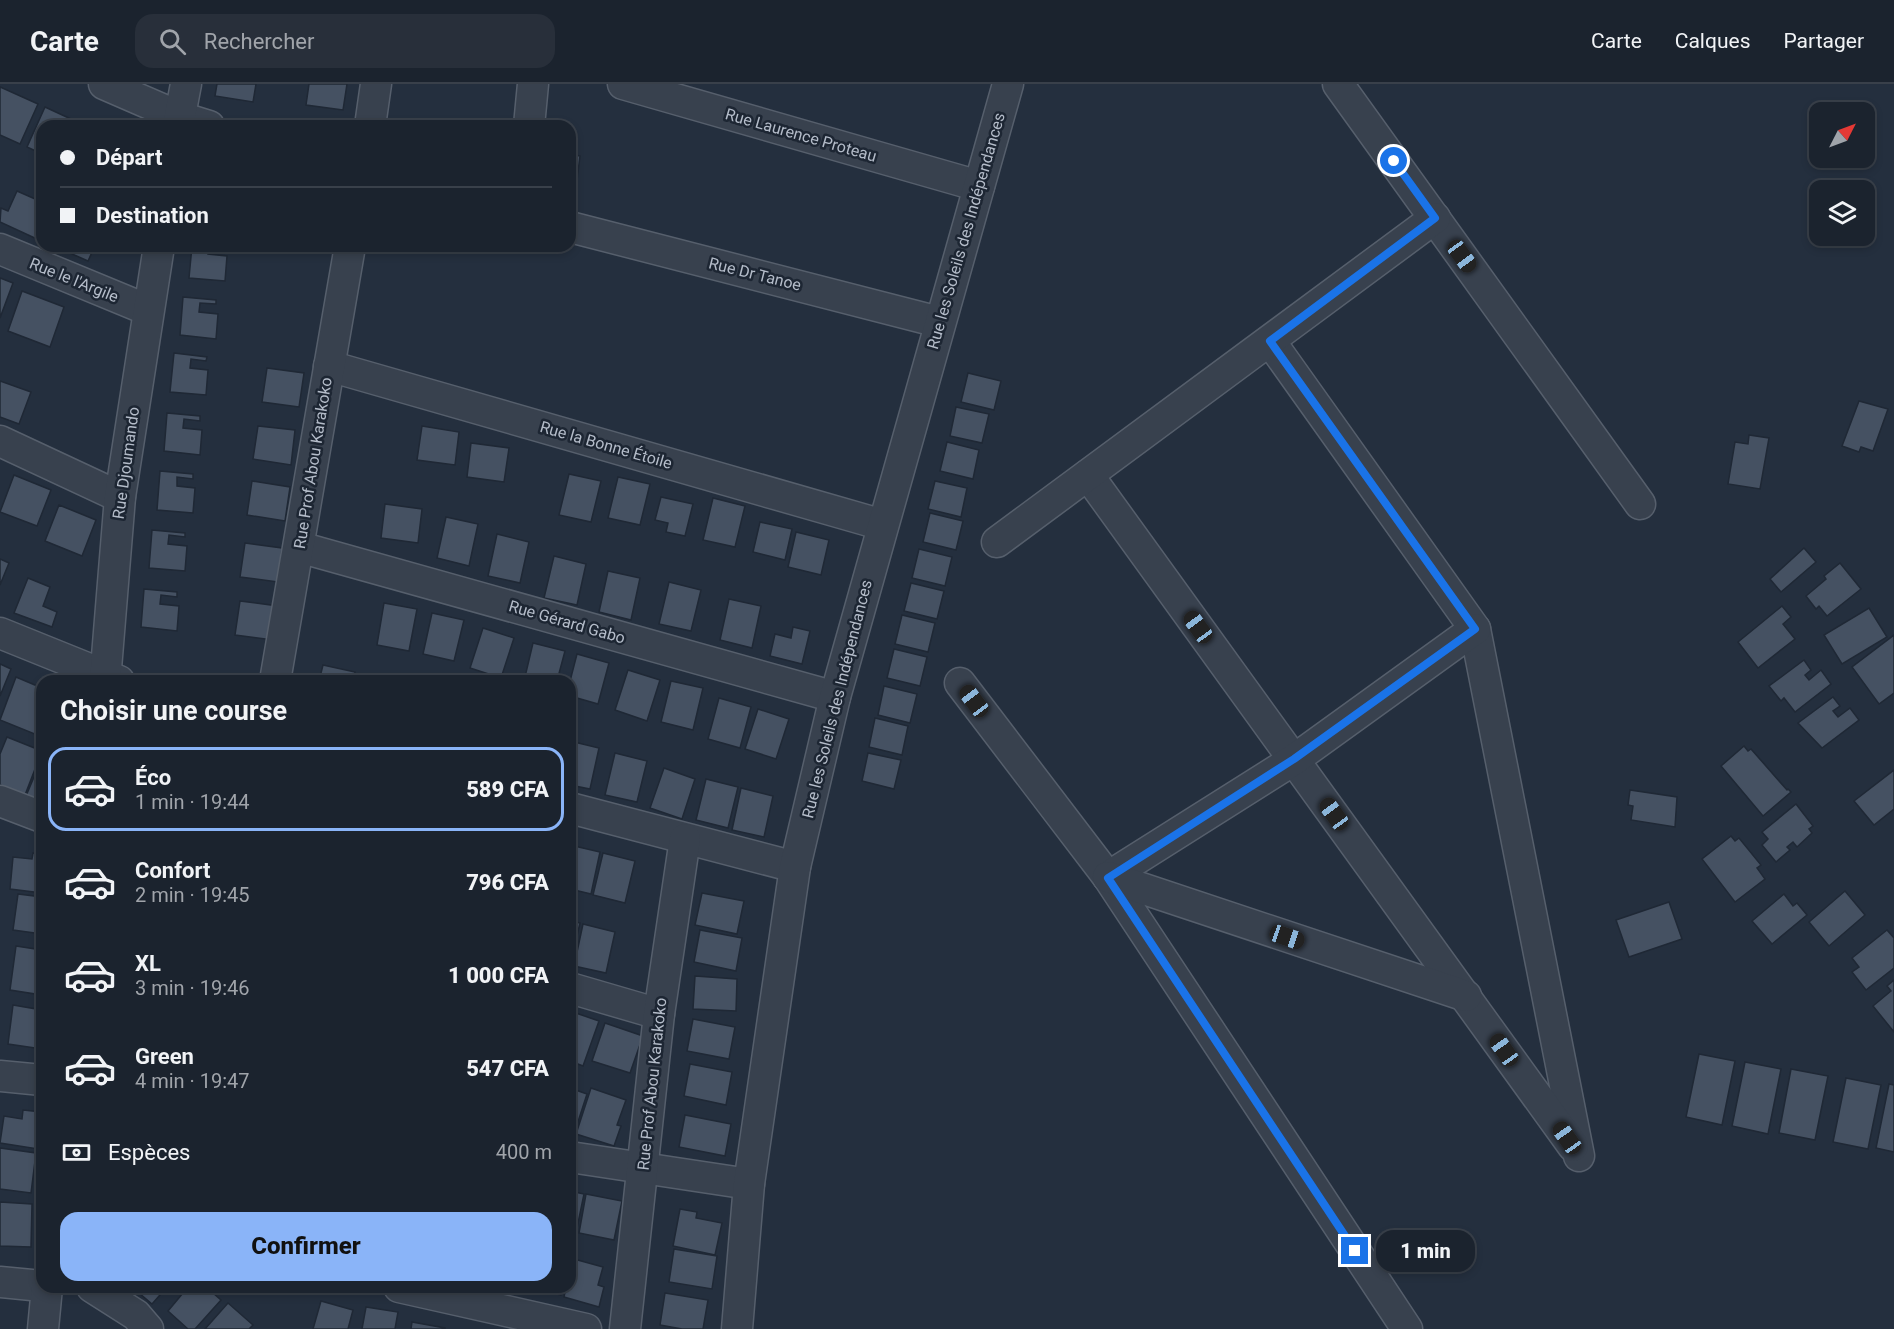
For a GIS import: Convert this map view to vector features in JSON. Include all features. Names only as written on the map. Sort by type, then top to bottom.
[{"type":"street","points":[[104,84],[175,120]]},
{"type":"street","points":[[179,120],[186,84]]},
{"type":"street","points":[[371,120],[376,84]]},
{"type":"street","points":[[530,120],[533,84]]},
{"type":"street","name":"Rue Laurence Proteau","points":[[623,84],[979,186]]},
{"type":"street","name":"Rue les Soleils des Indépendances","points":[[737,1329],[749,1184],[795,867],[835,697],[1008,84]]},
{"type":"street","points":[[1338,84],[1640,504]]},
{"type":"street","points":[[997,542],[1435,218]]},
{"type":"street","name":"Rue Dr Tanoe","points":[[576,229],[939,322]]},
{"type":"street","name":"Rue le l'Argile","points":[[0,249],[148,310]]},
{"type":"street","name":"Rue Djoumando","points":[[110,675],[120,497],[158,252]]},
{"type":"street","name":"Rue Prof Abou Karakoko","points":[[277,675],[349,252]]},
{"type":"street","points":[[1088,475],[1466,996],[1579,1156],[1475,629],[1270,341]]},
{"type":"street","name":"Rue la Bonne Étoile","points":[[329,366],[883,525]]},
{"type":"street","points":[[0,441],[120,497]]},
{"type":"street","name":"Rue Gérard Gabo","points":[[299,547],[835,697]]},
{"type":"street","points":[[1108,878],[1294,759],[1475,629]]},
{"type":"street","points":[[0,633],[98,675]]},
{"type":"street","points":[[960,683],[1108,878],[1407,1329]]},
{"type":"street","points":[[0,801],[36,815]]},
{"type":"street","points":[[576,810],[795,867]]},
{"type":"street","name":"Rue Prof Abou Karakoko","points":[[625,1329],[659,1014],[685,840]]},
{"type":"street","points":[[1108,878],[1466,996]]},
{"type":"street","points":[[576,990],[659,1014]]},
{"type":"street","points":[[0,1076],[36,1079]]},
{"type":"street","points":[[576,1158],[749,1184]]},
{"type":"street","points":[[0,1282],[36,1285]]},
{"type":"street","points":[[44,1329],[47,1293]]},
{"type":"street","points":[[101,1293],[136,1315],[148,1329]]},
{"type":"street","points":[[426,1293],[586,1329]]},
{"type":"building","points":[[217,84],[256,84],[253,102],[215,96]]},
{"type":"building","points":[[309,84],[347,84],[343,110],[306,105]]},
{"type":"building","points":[[0,87],[38,104],[20,144],[0,135]]},
{"type":"building","points":[[45,107],[73,120],[39,120]]},
{"type":"building","points":[[36,127],[36,151],[27,147]]},
{"type":"building","points":[[576,155],[580,156],[576,187]]},
{"type":"building","points":[[17,191],[36,199],[36,239],[0,222],[1,208],[8,211]]},
{"type":"building","points":[[68,252],[92,252],[88,261]]},
{"type":"building","points":[[191,252],[208,252],[208,254],[227,256],[225,281],[189,278]]},
{"type":"building","points":[[0,278],[13,283],[0,318]]},
{"type":"building","points":[[22,291],[64,307],[50,347],[8,331]]},
{"type":"building","points":[[183,297],[216,300],[216,304],[200,303],[199,312],[218,314],[216,339],[180,335]]},
{"type":"building","points":[[174,353],[207,357],[206,361],[191,359],[190,368],[208,370],[206,395],[170,392]]},
{"type":"building","points":[[267,368],[304,373],[299,407],[262,402]]},
{"type":"building","points":[[968,373],[1001,381],[994,410],[961,402]]},
{"type":"building","points":[[0,381],[31,392],[19,424],[0,417]]},
{"type":"building","points":[[1859,401],[1888,409],[1873,451],[1861,447],[1859,452],[1842,446]]},
{"type":"building","points":[[956,407],[989,414],[982,443],[950,436]]},
{"type":"building","points":[[167,413],[200,416],[200,421],[184,419],[183,428],[202,430],[200,455],[164,451]]},
{"type":"building","points":[[258,426],[295,430],[291,465],[253,459]]},
{"type":"building","points":[[422,426],[459,432],[455,465],[417,460]]},
{"type":"building","points":[[1749,435],[1769,438],[1760,489],[1728,484],[1735,442],[1748,444]]},
{"type":"building","points":[[947,442],[979,450],[973,479],[940,471]]},
{"type":"building","points":[[471,443],[509,448],[504,482],[467,477]]},
{"type":"building","points":[[160,471],[193,474],[193,479],[177,477],[177,486],[195,488],[193,513],[157,510]]},
{"type":"building","points":[[569,474],[601,481],[591,522],[559,515]]},
{"type":"building","points":[[14,475],[51,490],[37,526],[0,512]]},
{"type":"building","points":[[618,477],[650,484],[640,525],[608,518]]},
{"type":"building","points":[[252,481],[290,487],[285,521],[247,515]]},
{"type":"building","points":[[935,481],[967,488],[961,517],[928,509]]},
{"type":"building","points":[[661,497],[693,504],[685,536],[666,532],[668,523],[655,520]]},
{"type":"building","points":[[713,498],[745,506],[735,547],[703,540]]},
{"type":"building","points":[[385,504],[422,509],[418,543],[381,538]]},
{"type":"building","points":[[59,505],[96,520],[82,556],[45,541]]},
{"type":"building","points":[[930,513],[963,521],[956,550],[923,542]]},
{"type":"building","points":[[446,517],[478,524],[469,566],[437,558]]},
{"type":"building","points":[[760,522],[792,529],[785,560],[753,552]]},
{"type":"building","points":[[152,530],[185,533],[185,537],[169,535],[168,544],[187,546],[185,571],[149,568]]},
{"type":"building","points":[[796,532],[829,540],[821,575],[788,567]]},
{"type":"building","points":[[497,534],[529,542],[520,583],[488,576]]},
{"type":"building","points":[[245,543],[282,548],[278,582],[240,577]]},
{"type":"building","points":[[1804,548],[1816,562],[1781,592],[1770,579]]},
{"type":"building","points":[[919,549],[952,557],[945,586],[912,578]]},
{"type":"building","points":[[554,556],[586,564],[577,605],[544,598]]},
{"type":"building","points":[[0,559],[9,563],[0,585]]},
{"type":"building","points":[[1840,563],[1861,589],[1827,616],[1819,606],[1816,609],[1806,596],[1826,579],[1824,576]]},
{"type":"building","points":[[608,571],[640,578],[631,620],[599,612]]},
{"type":"building","points":[[28,578],[50,587],[43,606],[57,612],[52,627],[14,613]]},
{"type":"building","points":[[669,582],[701,590],[691,631],[659,624]]},
{"type":"building","points":[[911,583],[944,591],[937,619],[904,611]]},
{"type":"building","points":[[144,589],[177,592],[177,597],[161,595],[160,604],[179,606],[177,631],[141,627]]},
{"type":"building","points":[[729,599],[761,606],[752,648],[720,640]]},
{"type":"building","points":[[240,601],[278,606],[273,640],[235,635]]},
{"type":"building","points":[[384,603],[417,609],[409,651],[377,645]]},
{"type":"building","points":[[1782,606],[1791,617],[1783,624],[1795,639],[1758,668],[1738,642]]},
{"type":"building","points":[[1869,608],[1887,637],[1842,664],[1824,635]]},
{"type":"building","points":[[432,613],[464,620],[454,661],[423,654]]},
{"type":"building","points":[[902,615],[935,623],[928,652],[895,644]]},
{"type":"building","points":[[793,627],[810,631],[802,664],[770,656],[775,634],[791,638]]},
{"type":"building","points":[[483,628],[514,638],[502,675],[492,675],[470,668]]},
{"type":"building","points":[[1894,635],[1894,693],[1879,704],[1852,667]]},
{"type":"building","points":[[533,643],[565,651],[559,675],[525,675]]},
{"type":"building","points":[[894,649],[927,657],[920,686],[887,678]]},
{"type":"building","points":[[577,654],[609,663],[598,704],[576,698],[576,675],[572,675]]},
{"type":"building","points":[[1804,660],[1811,670],[1805,675],[1809,680],[1821,670],[1831,684],[1795,712],[1784,698],[1781,701],[1769,686]]},
{"type":"building","points":[[0,664],[11,669],[0,696]]},
{"type":"building","points":[[323,665],[355,672],[354,675],[320,675]]},
{"type":"building","points":[[628,670],[660,680],[647,721],[615,710]]},
{"type":"building","points":[[16,677],[36,685],[36,735],[0,720]]},
{"type":"building","points":[[671,681],[703,688],[693,730],[661,722]]},
{"type":"building","points":[[884,686],[917,694],[910,723],[878,715]]},
{"type":"building","points":[[1833,697],[1840,706],[1833,711],[1838,717],[1850,708],[1859,720],[1822,748],[1798,723]]},
{"type":"building","points":[[719,698],[751,707],[740,748],[708,739]]},
{"type":"building","points":[[758,709],[789,719],[776,759],[745,749]]},
{"type":"building","points":[[875,718],[908,726],[902,755],[869,747]]},
{"type":"building","points":[[7,737],[36,749],[36,767],[25,795],[0,785],[0,754]]},
{"type":"building","points":[[576,742],[599,748],[590,789],[576,786]]},
{"type":"building","points":[[1744,746],[1748,751],[1751,749],[1791,792],[1763,816],[1721,766]]},
{"type":"building","points":[[615,753],[647,761],[637,802],[605,795]]},
{"type":"building","points":[[868,753],[901,760],[894,789],[862,781]]},
{"type":"building","points":[[664,768],[695,779],[682,819],[650,808]]},
{"type":"building","points":[[1894,770],[1894,809],[1874,825],[1854,801]]},
{"type":"building","points":[[36,772],[36,800],[26,796]]},
{"type":"building","points":[[706,779],[738,787],[728,828],[696,820]]},
{"type":"building","points":[[741,788],[773,796],[764,837],[732,830]]},
{"type":"building","points":[[1630,790],[1677,797],[1675,827],[1631,820],[1633,806],[1628,805]]},
{"type":"building","points":[[1796,804],[1813,826],[1809,829],[1812,833],[1797,847],[1793,842],[1787,847],[1790,850],[1776,862],[1762,845],[1768,839],[1762,832]]},
{"type":"building","points":[[1731,836],[1735,841],[1739,838],[1761,865],[1757,868],[1765,879],[1735,902],[1702,859]]},
{"type":"building","points":[[576,846],[600,852],[591,894],[576,890]]},
{"type":"building","points":[[33,853],[36,853],[36,892],[10,889],[13,857],[32,859]]},
{"type":"building","points":[[603,853],[635,861],[625,903],[593,895]]},
{"type":"building","points":[[1845,891],[1865,915],[1829,946],[1809,922]]},
{"type":"building","points":[[702,893],[744,901],[737,934],[695,925]]},
{"type":"building","points":[[18,894],[36,896],[36,933],[13,930]]},
{"type":"building","points":[[1784,894],[1793,906],[1797,903],[1807,915],[1772,944],[1752,921]]},
{"type":"building","points":[[1669,902],[1682,939],[1629,957],[1616,920]]},
{"type":"building","points":[[576,922],[580,923],[576,940]]},
{"type":"building","points":[[583,924],[615,932],[606,973],[576,966]]},
{"type":"building","points":[[700,930],[742,938],[736,971],[694,962]]},
{"type":"building","points":[[1887,930],[1894,938],[1894,968],[1866,990],[1852,972],[1859,967],[1852,958]]},
{"type":"building","points":[[16,946],[36,949],[36,994],[10,990]]},
{"type":"building","points":[[695,976],[737,979],[736,1011],[693,1009]]},
{"type":"building","points":[[1894,980],[1894,1032],[1873,1006],[1891,991],[1887,986]]},
{"type":"building","points":[[13,1005],[36,1009],[36,1048],[8,1044]]},
{"type":"building","points":[[576,1013],[599,1021],[583,1066],[576,1063]]},
{"type":"building","points":[[693,1019],[735,1027],[729,1059],[687,1051]]},
{"type":"building","points":[[605,1023],[643,1036],[630,1073],[592,1061]]},
{"type":"building","points":[[1699,1054],[1735,1061],[1722,1125],[1686,1117]]},
{"type":"building","points":[[1745,1062],[1781,1069],[1768,1134],[1732,1126]]},
{"type":"building","points":[[690,1064],[732,1072],[726,1105],[684,1096]]},
{"type":"building","points":[[1791,1069],[1828,1076],[1815,1140],[1779,1133]]},
{"type":"building","points":[[1846,1078],[1881,1085],[1868,1149],[1833,1142]]},
{"type":"building","points":[[1889,1084],[1894,1085],[1894,1152],[1876,1148]]},
{"type":"building","points":[[591,1088],[626,1100],[617,1125],[621,1126],[614,1146],[576,1134]]},
{"type":"building","points":[[576,1090],[587,1094],[576,1128]]},
{"type":"building","points":[[23,1110],[36,1111],[36,1149],[0,1143],[4,1116],[22,1119]]},
{"type":"building","points":[[685,1115],[731,1124],[725,1156],[679,1147]]},
{"type":"building","points":[[0,1148],[36,1153],[31,1193],[0,1189]]},
{"type":"building","points":[[576,1192],[584,1194],[576,1233]]},
{"type":"building","points":[[586,1194],[622,1201],[614,1240],[579,1233]]},
{"type":"building","points":[[0,1202],[32,1204],[31,1247],[0,1246]]},
{"type":"building","points":[[680,1209],[697,1212],[696,1218],[722,1223],[715,1255],[673,1246]]},
{"type":"building","points":[[674,1249],[717,1256],[712,1289],[669,1282]]},
{"type":"building","points":[[576,1260],[603,1267],[598,1285],[604,1287],[599,1307],[564,1297],[565,1293],[576,1293]]},
{"type":"building","points":[[139,1293],[162,1293],[152,1304]]},
{"type":"building","points":[[183,1293],[213,1293],[221,1300],[195,1329],[188,1329],[168,1311]]},
{"type":"building","points":[[665,1293],[708,1300],[703,1329],[682,1329],[660,1325]]},
{"type":"building","points":[[321,1301],[353,1310],[348,1329],[313,1329]]},
{"type":"building","points":[[228,1303],[253,1325],[249,1329],[205,1329]]},
{"type":"building","points":[[366,1307],[398,1312],[395,1329],[362,1329]]},
{"type":"building","points":[[412,1322],[445,1328],[445,1329],[411,1329]]},
{"type":"route","points":[[1355,1251],[1108,878],[1294,759],[1475,629],[1270,341],[1435,218],[1394,161]]}]
